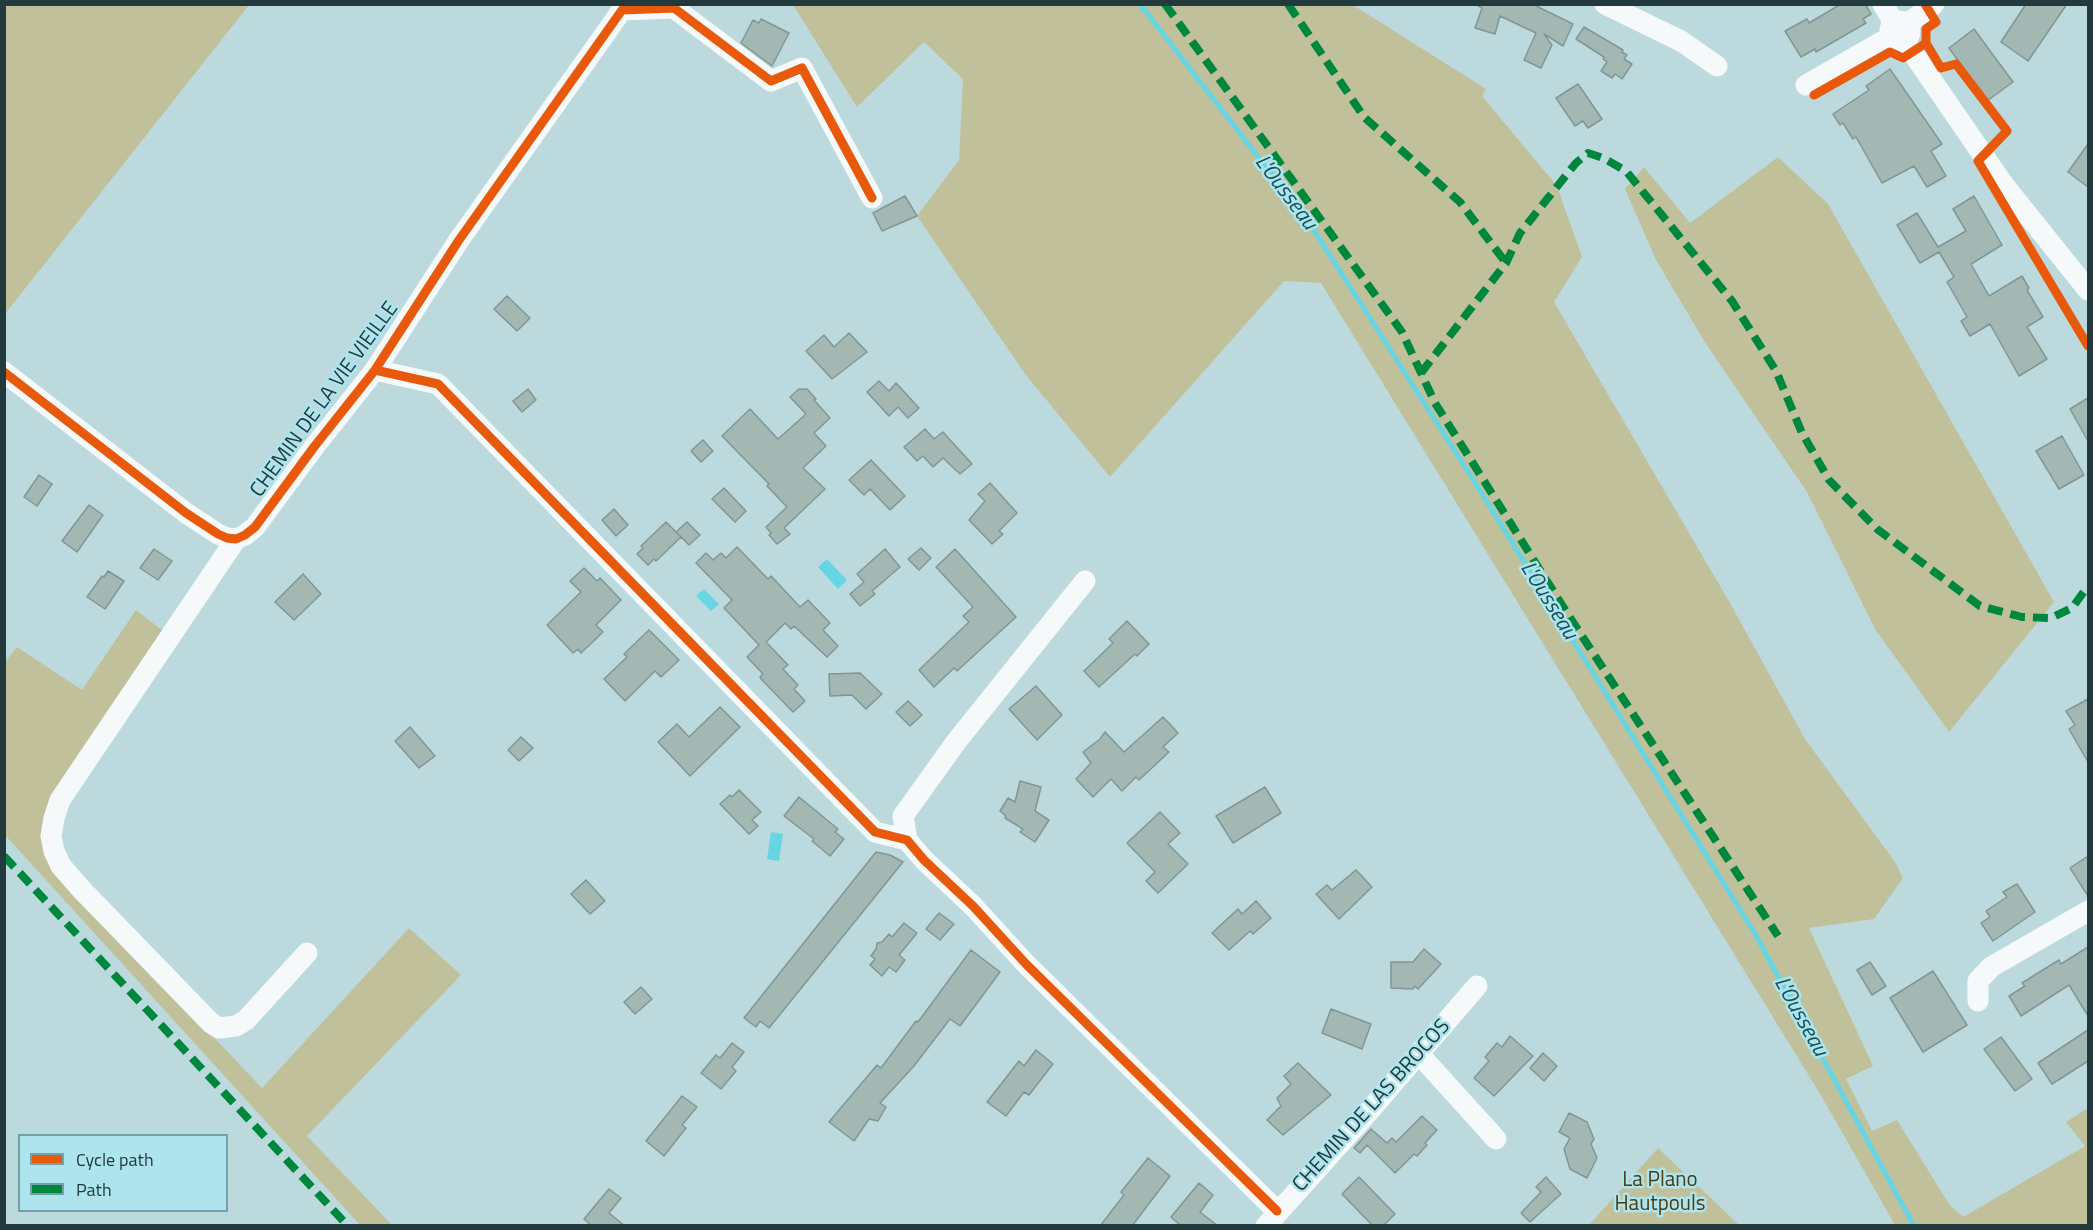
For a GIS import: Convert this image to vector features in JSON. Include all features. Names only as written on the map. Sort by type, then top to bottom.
[{"type":"street","points":[[1605,4],[1682,41],[1717,66]]},
{"type":"street","points":[[1883,4],[2003,184],[2088,290]]},
{"type":"street","points":[[1806,86],[1899,31],[1934,4]]},
{"type":"street","name":"CHEMIN DE LA VIE VIEILLE","points":[[307,953],[246,1020],[236,1026],[219,1028],[211,1023],[61,866],[51,836],[60,800],[236,539],[255,527],[375,370],[459,240],[622,10],[674,8],[771,81],[802,68],[872,198]]},
{"type":"street","points":[[375,370],[438,384],[875,832],[907,840]]},
{"type":"street","points":[[4,372],[186,513],[218,534],[236,539]]},
{"type":"street","points":[[1085,581],[957,742],[903,816],[907,840],[1272,1218]]},
{"type":"street","points":[[1978,1001],[1978,981],[1991,967],[2088,911]]},
{"type":"street","name":"CHEMIN DE LAS BROCOS","points":[[1272,1218],[1478,986]]},
{"type":"street","points":[[1419,1054],[1496,1139]]},
{"type":"green space","points":[[4,5],[249,5],[5,314],[4,314]]},
{"type":"green space","points":[[793,5],[1353,5],[1486,89],[1482,96],[1557,186],[1582,257],[1554,302],[1730,603],[1805,739],[1895,862],[1903,878],[1874,919],[1809,928],[1873,1066],[1846,1079],[1872,1131],[1897,1120],[1949,1204],[1963,1217],[2085,1146],[2066,1122],[2088,1108],[2088,1225],[1895,1225],[1819,1092],[1321,283],[1284,281],[1110,477],[1025,374],[917,216],[959,160],[963,79],[924,42],[857,107]]},
{"type":"green space","points":[[1778,157],[1828,204],[2054,602],[1949,732],[1875,629],[1807,492],[1706,344],[1656,260],[1625,189],[1644,167],[1690,223]]},
{"type":"green space","points":[[136,610],[163,631],[48,809],[48,863],[262,1088],[409,928],[461,975],[307,1136],[392,1225],[360,1225],[5,835],[5,662],[17,647],[82,690]]},
{"type":"green space","name":"La Plano Hautpouls","points":[[1658,1148],[1739,1225],[1589,1225]]},
{"type":"water","points":[[827,559],[847,580],[838,589],[818,567]]},
{"type":"water","points":[[704,589],[719,604],[711,611],[696,596]]},
{"type":"water","points":[[771,832],[783,834],[779,861],[767,859]]},
{"type":"building","points":[[1475,4],[1532,4],[1573,24],[1563,46],[1544,34],[1552,45],[1541,68],[1524,60],[1536,33],[1500,16],[1495,34],[1475,28],[1482,8]]},
{"type":"building","points":[[1841,4],[1865,4],[1871,14],[1863,19],[1866,23],[1816,52],[1815,49],[1801,57],[1785,31],[1807,19],[1809,23]]},
{"type":"building","points":[[2026,4],[2067,4],[2028,61],[2001,42]]},
{"type":"building","points":[[761,19],[789,33],[772,66],[741,43],[753,20],[759,23]]},
{"type":"building","points":[[1584,27],[1623,50],[1622,52],[1627,55],[1624,59],[1632,64],[1622,79],[1615,74],[1612,78],[1601,71],[1607,62],[1603,59],[1604,57],[1576,39]]},
{"type":"building","points":[[1974,29],[2013,82],[1987,101],[1949,48]]},
{"type":"building","points":[[1890,69],[1942,144],[1931,151],[1946,176],[1927,187],[1914,166],[1882,183],[1856,137],[1853,139],[1843,123],[1840,125],[1833,114],[1869,90],[1866,86]]},
{"type":"building","points":[[1578,84],[1602,119],[1588,128],[1583,121],[1575,126],[1556,98]]},
{"type":"building","points":[[2088,144],[2088,187],[2068,172]]},
{"type":"building","points":[[905,196],[917,216],[882,231],[873,213]]},
{"type":"building","points":[[1974,196],[2002,245],[1971,264],[1989,296],[2022,276],[2029,288],[2027,290],[2043,317],[2027,327],[2047,359],[2019,376],[1990,324],[1970,336],[1961,321],[1967,317],[1947,282],[1954,277],[1939,252],[1920,263],[1897,225],[1917,213],[1938,247],[1966,231],[1953,209]]},
{"type":"building","points":[[507,296],[530,318],[517,331],[494,309]]},
{"type":"building","points":[[849,333],[867,352],[832,379],[806,351],[824,335],[834,347]]},
{"type":"building","points":[[879,381],[889,391],[896,383],[919,408],[908,418],[898,407],[889,416],[867,392]]},
{"type":"building","points":[[528,389],[536,400],[522,412],[513,401]]},
{"type":"building","points":[[799,389],[807,389],[830,418],[814,433],[826,446],[803,468],[825,489],[784,528],[790,534],[777,544],[769,535],[771,533],[766,527],[787,507],[767,486],[769,484],[722,436],[750,409],[778,439],[806,414],[790,397]]},
{"type":"building","points":[[2088,398],[2088,441],[2070,409]]},
{"type":"building","points":[[925,429],[934,439],[943,432],[972,464],[960,474],[943,458],[933,467],[923,456],[917,461],[904,447]]},
{"type":"building","points":[[2062,436],[2084,475],[2059,489],[2036,451]]},
{"type":"building","points":[[703,440],[713,451],[701,462],[691,451]]},
{"type":"building","points":[[871,460],[905,496],[890,510],[870,489],[864,495],[849,480]]},
{"type":"building","points":[[39,475],[52,484],[37,506],[24,497]]},
{"type":"building","points":[[990,483],[1017,513],[999,531],[1003,534],[992,544],[969,520],[985,501],[978,494]]},
{"type":"building","points":[[724,488],[746,511],[735,522],[712,499]]},
{"type":"building","points":[[89,505],[103,515],[77,552],[62,541]]},
{"type":"building","points":[[614,509],[628,525],[616,536],[602,520]]},
{"type":"building","points":[[666,522],[681,537],[656,561],[654,559],[648,565],[637,554],[643,548],[641,546]]},
{"type":"building","points":[[687,522],[700,535],[689,545],[676,532]]},
{"type":"building","points":[[737,547],[768,579],[771,576],[800,607],[808,600],[830,623],[823,630],[838,646],[827,657],[794,626],[791,629],[785,623],[766,642],[788,665],[783,669],[798,685],[794,689],[805,701],[793,712],[762,680],[760,677],[763,674],[747,657],[759,645],[724,608],[732,600],[696,563],[706,553],[713,560],[721,553],[726,558]]},
{"type":"building","points":[[921,548],[931,558],[919,570],[908,559]]},
{"type":"building","points":[[154,549],[172,561],[158,580],[140,568]]},
{"type":"building","points":[[885,549],[900,567],[872,591],[875,594],[860,606],[850,594],[864,582],[857,574]]},
{"type":"building","points":[[955,549],[1016,617],[957,671],[954,668],[934,687],[919,670],[969,622],[963,616],[973,607],[936,567]]},
{"type":"building","points":[[584,568],[597,581],[600,578],[621,600],[596,625],[603,632],[581,653],[578,649],[573,653],[547,625],[581,592],[570,581]]},
{"type":"building","points":[[108,571],[124,581],[105,609],[87,597]]},
{"type":"building","points":[[303,574],[321,594],[294,620],[275,602]]},
{"type":"building","points":[[1127,621],[1149,644],[1099,687],[1084,671],[1113,643],[1109,639]]},
{"type":"building","points":[[649,630],[679,660],[661,677],[655,671],[625,701],[604,679],[627,657],[624,654]]},
{"type":"building","points":[[860,673],[882,694],[866,709],[852,695],[830,696],[829,674]]},
{"type":"building","points":[[1036,686],[1062,715],[1037,740],[1009,709]]},
{"type":"building","points":[[2088,699],[2088,762],[2069,729],[2075,725],[2066,711]]},
{"type":"building","points":[[908,701],[922,715],[910,726],[896,712]]},
{"type":"building","points":[[720,707],[740,727],[690,776],[658,742],[677,724],[689,737]]},
{"type":"building","points":[[1163,717],[1178,733],[1163,747],[1169,752],[1139,780],[1136,777],[1122,791],[1111,779],[1093,797],[1076,779],[1091,763],[1083,752],[1100,739],[1105,732],[1124,752]]},
{"type":"building","points":[[410,727],[435,756],[419,768],[395,741]]},
{"type":"building","points":[[521,737],[533,748],[519,761],[508,750]]},
{"type":"building","points":[[1020,781],[1041,787],[1035,811],[1049,820],[1035,842],[1020,832],[1023,829],[1005,818],[1006,816],[1000,811],[1008,798],[1015,802]]},
{"type":"building","points":[[1265,787],[1281,813],[1233,843],[1216,816]]},
{"type":"building","points":[[739,790],[761,812],[752,820],[758,826],[749,834],[720,804]]},
{"type":"building","points":[[799,797],[838,829],[835,832],[844,839],[830,856],[812,841],[814,839],[784,816]]},
{"type":"building","points":[[1160,812],[1180,833],[1168,844],[1188,864],[1158,893],[1146,881],[1155,872],[1127,843]]},
{"type":"building","points":[[876,852],[890,855],[903,862],[769,1028],[760,1021],[756,1027],[744,1018]]},
{"type":"building","points":[[2088,856],[2088,896],[2070,868]]},
{"type":"building","points":[[1356,870],[1372,887],[1339,919],[1316,894],[1327,885],[1332,890]]},
{"type":"building","points":[[586,880],[605,901],[590,914],[571,894]]},
{"type":"building","points":[[2017,884],[2035,912],[1993,941],[1981,923],[1990,917],[1986,911],[2007,897],[2003,892]]},
{"type":"building","points":[[1256,901],[1271,918],[1253,934],[1250,931],[1229,950],[1212,933],[1238,909],[1242,914]]},
{"type":"building","points":[[939,913],[954,924],[940,940],[926,929]]},
{"type":"building","points":[[904,923],[917,933],[899,955],[905,960],[896,972],[889,967],[882,976],[870,965],[875,959],[871,956],[877,943],[882,942],[889,934],[892,937]]},
{"type":"building","points":[[2088,947],[2088,1016],[2069,985],[2021,1016],[2009,996],[2025,986],[2022,983],[2038,973],[2059,960],[2061,964]]},
{"type":"building","points":[[1424,949],[1441,964],[1418,989],[1415,986],[1413,989],[1391,988],[1391,962],[1413,962]]},
{"type":"building","points":[[971,950],[1000,972],[960,1026],[950,1019],[914,1066],[880,1103],[886,1107],[878,1121],[869,1119],[854,1141],[829,1122],[877,1065],[881,1068]]},
{"type":"building","points":[[1870,962],[1886,986],[1872,995],[1857,970]]},
{"type":"building","points":[[1933,971],[1967,1025],[1923,1052],[1890,998]]},
{"type":"building","points":[[641,987],[652,999],[635,1014],[624,1002]]},
{"type":"building","points":[[1331,1009],[1371,1024],[1362,1049],[1322,1033]]},
{"type":"building","points":[[2088,1030],[2088,1061],[2052,1084],[2038,1063]]},
{"type":"building","points":[[1510,1036],[1533,1056],[1494,1096],[1474,1078],[1489,1061],[1485,1057],[1497,1043],[1502,1047]]},
{"type":"building","points":[[2001,1037],[2032,1079],[2015,1091],[1984,1049]]},
{"type":"building","points":[[732,1043],[744,1052],[732,1067],[736,1071],[721,1089],[701,1073],[716,1055],[720,1058]]},
{"type":"building","points":[[1036,1050],[1053,1064],[1029,1095],[1024,1092],[1006,1116],[987,1102],[1019,1061],[1024,1066]]},
{"type":"building","points":[[1543,1053],[1557,1066],[1544,1081],[1530,1068]]},
{"type":"building","points":[[1298,1063],[1331,1095],[1283,1135],[1267,1120],[1281,1106],[1277,1098],[1291,1084],[1284,1076]]},
{"type":"building","points":[[682,1096],[697,1107],[682,1125],[686,1128],[664,1156],[646,1141]]},
{"type":"building","points":[[1569,1113],[1587,1122],[1594,1139],[1591,1144],[1597,1158],[1587,1178],[1570,1169],[1564,1149],[1570,1138],[1559,1132]]},
{"type":"building","points":[[1422,1116],[1437,1130],[1417,1156],[1414,1154],[1395,1173],[1367,1145],[1360,1153],[1354,1148],[1371,1129],[1387,1143],[1392,1138],[1396,1142]]},
{"type":"building","points":[[1148,1158],[1170,1176],[1132,1226],[1100,1226],[1124,1195],[1121,1192]]},
{"type":"building","points":[[1359,1177],[1395,1214],[1383,1226],[1373,1226],[1342,1194]]},
{"type":"building","points":[[1546,1177],[1561,1194],[1530,1222],[1521,1213],[1541,1192],[1536,1187]]},
{"type":"building","points":[[1199,1183],[1213,1195],[1200,1212],[1218,1226],[1181,1226],[1171,1217]]},
{"type":"building","points":[[609,1189],[621,1198],[609,1213],[625,1226],[592,1226],[584,1219]]},
{"type":"waterway","name":"L'Ousseau","points":[[1140,4],[1310,224],[1472,478],[1754,932],[1914,1226]]},
{"type":"marked path","points":[[1165,4],[1402,332],[1435,403],[1567,613],[1778,936]]},
{"type":"marked path","points":[[1288,4],[1364,117],[1460,202],[1506,263]]},
{"type":"marked path","points":[[1421,373],[1506,263],[1520,233],[1576,163],[1588,153],[1603,158],[1626,171],[1732,301],[1776,371],[1802,433],[1829,480],[1877,529],[1980,606],[2022,617],[2051,618],[2072,608],[2088,586]]},
{"type":"marked path","points":[[4,856],[348,1226]]},
{"type":"cycle path","points":[[1925,4],[1936,22],[1926,29],[1926,43],[1941,68],[1956,64],[2007,131],[1978,161],[2088,346]]},
{"type":"cycle path","points":[[4,372],[186,513],[227,538],[236,539],[245,535],[255,527],[375,370],[459,240],[622,10],[674,8],[771,81],[802,68],[872,198]]},
{"type":"cycle path","points":[[1814,95],[1890,52],[1903,58],[1926,43]]},
{"type":"cycle path","points":[[375,370],[438,384],[875,832],[907,840],[924,860],[973,906],[1026,964],[1277,1211]]}]
